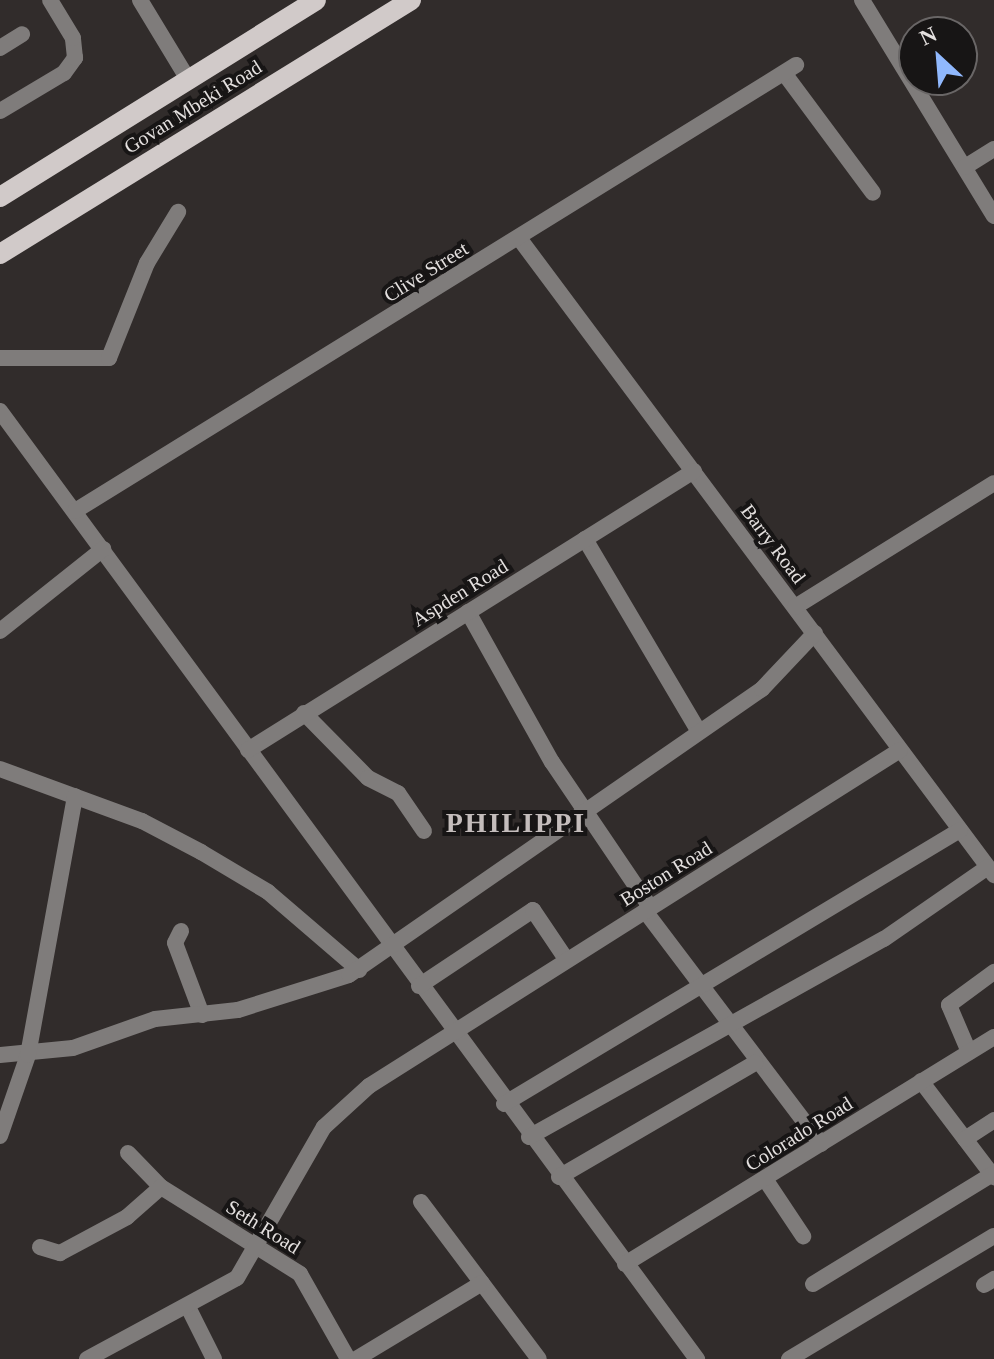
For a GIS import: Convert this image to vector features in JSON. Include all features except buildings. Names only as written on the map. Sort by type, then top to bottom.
[{"type":"main road","name":"Govan Mbeki Road","points":[[0,197],[316,0]]},
{"type":"main road","name":"Govan Mbeki Road","points":[[0,254],[411,0]]},
{"type":"street","points":[[0,111],[64,73],[75,58],[73,38],[50,0]]},
{"type":"street","points":[[140,0],[189,81]]},
{"type":"street","points":[[862,0],[994,216]]},
{"type":"street","points":[[0,48],[22,34]]},
{"type":"street","name":"Clive Street","points":[[75,511],[790,69],[873,193]]},
{"type":"street","points":[[965,167],[994,149]]},
{"type":"street","points":[[0,358],[109,358],[147,263],[178,212]]},
{"type":"street","name":"Barry Road","points":[[519,238],[991,871]]},
{"type":"street","points":[[0,411],[504,1104],[697,1359]]},
{"type":"street","name":"Aspden Road","points":[[248,750],[694,471]]},
{"type":"street","points":[[795,607],[994,483]]},
{"type":"street","points":[[585,539],[698,730]]},
{"type":"street","points":[[0,631],[103,549]]},
{"type":"street","points":[[468,612],[647,909],[727,1026],[821,1144]]},
{"type":"street","points":[[0,1055],[28,1055],[155,1019],[202,1015],[315,990],[359,970],[389,945],[698,730],[762,689],[815,633]]},
{"type":"street","points":[[304,713],[368,778],[398,793],[424,831]]},
{"type":"street","name":"Boston Road","points":[[87,1359],[118,1352],[237,1278],[338,1112],[450,1029],[900,750]]},
{"type":"street","points":[[0,769],[155,827],[242,875],[359,970]]},
{"type":"street","points":[[0,1136],[28,1055],[75,796]]},
{"type":"street","points":[[504,1104],[960,830]]},
{"type":"street","points":[[529,1137],[884,939],[991,871]]},
{"type":"street","points":[[419,986],[533,910],[566,959]]},
{"type":"street","points":[[181,931],[175,943],[202,1015]]},
{"type":"street","points":[[969,1052],[949,1005],[994,972]]},
{"type":"street","name":"Colorado Road","points":[[625,1264],[994,1037]]},
{"type":"street","points":[[559,1177],[755,1063]]},
{"type":"street","points":[[813,1284],[993,1175],[921,1081]]},
{"type":"street","points":[[965,1139],[994,1120]]},
{"type":"street","name":"Seth Road","points":[[128,1153],[161,1187],[257,1246],[306,1281],[348,1359]]},
{"type":"street","points":[[765,1179],[803,1236]]},
{"type":"street","points":[[40,1247],[60,1253],[127,1217],[161,1187]]},
{"type":"street","points":[[421,1202],[539,1359]]},
{"type":"street","points":[[789,1359],[994,1236]]},
{"type":"street","points":[[356,1359],[482,1283]]},
{"type":"street","points":[[188,1307],[214,1359]]},
{"type":"district","name":"PHILIPPI","points":[[516,823]]}]
